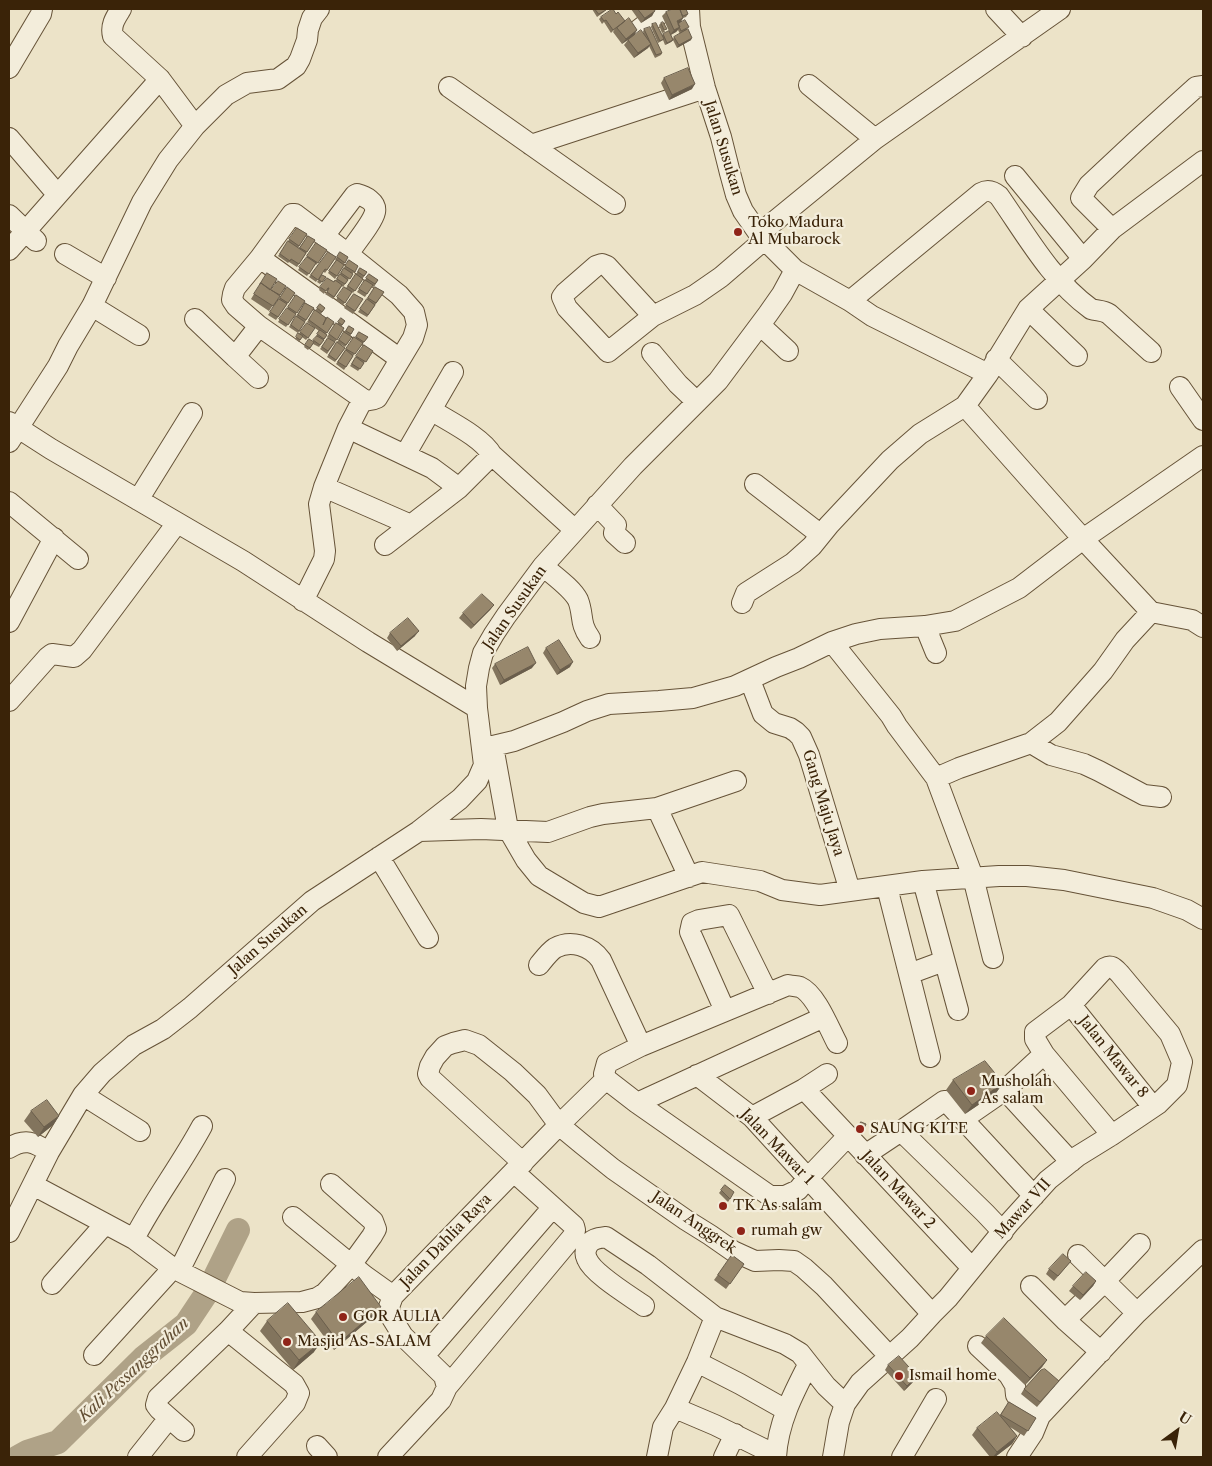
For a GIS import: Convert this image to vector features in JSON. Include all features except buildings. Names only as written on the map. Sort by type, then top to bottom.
[{"type":"street","points":[[9,68],[41,14],[42,9]]},
{"type":"street","points":[[121,9],[113,22],[112,36],[160,79],[194,126]]},
{"type":"street","points":[[319,9],[312,18],[307,40],[296,66],[278,79],[247,83],[226,95],[194,126],[168,160],[142,202],[92,306],[58,366],[12,431],[51,449],[243,561],[303,601],[477,708]]},
{"type":"street","points":[[637,31],[666,9]]},
{"type":"street","name":"Jalan Susukan","points":[[9,1232],[50,1152],[83,1094],[117,1059],[134,1045],[163,1029],[190,1008],[312,901],[419,831],[460,799],[477,781],[484,765],[488,746],[477,708],[476,686],[479,668],[483,653],[506,616],[543,566],[597,505],[718,381],[782,294],[794,270],[762,237],[743,211],[736,195],[721,137],[705,88],[690,27],[689,9]]},
{"type":"street","points":[[996,9],[1022,37]]},
{"type":"street","points":[[653,316],[607,266],[602,264],[596,266],[564,293],[562,297],[567,308],[608,352],[653,316],[694,295],[721,277],[762,237],[875,139],[1060,9]]},
{"type":"street","points":[[9,250],[31,236],[57,194],[160,79]]},
{"type":"street","points":[[809,85],[875,139]]},
{"type":"street","points":[[1112,229],[1081,198],[1089,185],[1196,87],[1203,86]]},
{"type":"street","points":[[449,87],[615,204]]},
{"type":"street","points":[[531,144],[705,88]]},
{"type":"street","points":[[557,136],[564,168]]},
{"type":"street","points":[[9,138],[57,194]]},
{"type":"street","points":[[742,602],[746,593],[793,563],[812,546],[890,460],[920,434],[965,406],[992,367],[1028,308],[1083,259],[1112,229],[1203,161]]},
{"type":"street","points":[[1015,176],[1083,259]]},
{"type":"street","points":[[850,300],[986,190],[990,190],[999,196],[1046,265],[1059,280],[1091,309],[1104,311],[1109,314],[1151,352]]},
{"type":"street","points":[[324,236],[355,195],[366,196],[374,205],[375,212],[367,228],[348,254]]},
{"type":"street","points":[[292,214],[295,214],[348,254],[400,295],[414,312],[418,325],[413,338],[377,398],[369,401],[363,399],[259,326],[236,306],[232,300],[235,288],[292,214]]},
{"type":"street","points":[[9,215],[31,236]]},
{"type":"street","points":[[65,254],[106,278]]},
{"type":"street","points":[[260,258],[400,359]]},
{"type":"street","points":[[794,270],[850,300],[872,316],[992,367],[1037,399]]},
{"type":"street","points":[[92,306],[139,335]]},
{"type":"street","points":[[1028,308],[1077,356]]},
{"type":"street","points":[[195,319],[258,378]]},
{"type":"street","points":[[760,325],[788,351]]},
{"type":"street","points":[[235,356],[259,326]]},
{"type":"street","points":[[652,353],[678,384],[697,402]]},
{"type":"street","points":[[406,455],[453,372]]},
{"type":"street","points":[[1180,387],[1203,420]]},
{"type":"street","points":[[303,601],[324,559],[325,551],[319,504],[324,487],[348,428],[363,399]]},
{"type":"street","points":[[965,406],[1083,539],[1151,612],[1192,620],[1203,627]]},
{"type":"street","points":[[431,410],[480,441],[492,455],[575,530]]},
{"type":"street","points":[[138,500],[192,413]]},
{"type":"street","points":[[348,428],[432,468],[460,488]]},
{"type":"street","points":[[385,545],[460,488],[492,455]]},
{"type":"street","points":[[1203,456],[1083,539],[1019,588],[955,621],[924,626],[880,629],[856,634],[832,642],[735,686],[693,698],[609,704],[514,741],[488,746],[508,829],[526,860],[539,876],[584,903],[599,907],[702,872],[760,881],[782,890],[820,895],[973,877],[1027,876],[1064,880],[1153,898],[1187,910],[1203,919]]},
{"type":"street","points":[[755,484],[821,535]]},
{"type":"street","points":[[324,487],[411,524]]},
{"type":"street","points":[[597,505],[616,524],[614,533],[625,543]]},
{"type":"street","points":[[11,509],[54,538],[78,559]]},
{"type":"street","points":[[9,701],[52,654],[74,657],[82,650],[177,523]]},
{"type":"street","points":[[9,622],[54,538]]},
{"type":"street","points":[[543,566],[572,592],[577,600],[584,630],[590,638]]},
{"type":"street","points":[[936,778],[1031,743],[1058,722],[1103,671],[1125,640],[1151,612]]},
{"type":"street","points":[[924,626],[936,653]]},
{"type":"street","points":[[832,642],[891,716],[936,778],[973,877],[993,958]]},
{"type":"street","name":"Gang Maju Jaya","points":[[750,680],[763,714],[774,723],[790,728],[802,737],[850,891]]},
{"type":"street","points":[[1031,743],[1050,755],[1084,764],[1144,795],[1161,797]]},
{"type":"street","points":[[419,831],[508,829],[548,832],[603,814],[657,808],[736,781]]},
{"type":"street","points":[[657,808],[689,877]]},
{"type":"street","points":[[379,857],[428,938]]},
{"type":"street","points":[[923,882],[958,1010]]},
{"type":"street","points":[[887,887],[930,1057]]},
{"type":"street","points":[[725,1011],[690,932],[692,923],[699,920],[729,915],[768,994]]},
{"type":"street","points":[[538,965],[558,946],[571,944],[591,949],[601,960],[641,1046]]},
{"type":"street","points":[[909,974],[944,961]]},
{"type":"street","name":"Jalan Mawar 8","points":[[1153,1107],[1071,1005],[1105,968],[1112,966],[1170,1034],[1182,1062],[1177,1085]]},
{"type":"street","points":[[837,1043],[824,1017],[809,994],[800,987],[788,985],[641,1046],[607,1063],[604,1074],[606,1079],[636,1103],[770,1196],[786,1196],[798,1190],[848,1136]]},
{"type":"street","points":[[1071,1005],[1035,1032],[1035,1039],[1044,1054],[1112,1135]]},
{"type":"street","points":[[636,1103],[824,1017]]},
{"type":"street","name":"Jalan Anggrek","points":[[518,1167],[430,1078],[428,1074],[435,1057],[445,1046],[465,1040],[479,1045],[513,1072],[537,1095],[560,1125],[613,1169],[733,1252],[755,1261],[794,1261],[824,1286],[890,1357]]},
{"type":"street","points":[[963,1119],[1006,1090],[1044,1054]]},
{"type":"street","points":[[752,1117],[804,1089],[827,1074]]},
{"type":"street","name":"Jalan Mawar 1","points":[[697,1075],[752,1117],[932,1314]]},
{"type":"street","name":"Jalan Dahlia Raya","points":[[293,1217],[365,1276],[393,1296],[606,1079]]},
{"type":"street","name":"Mawar VII","points":[[833,1457],[839,1422],[845,1404],[860,1383],[910,1338],[948,1298],[1048,1180],[1078,1156],[1158,1104],[1177,1085]]},
{"type":"street","name":"Jalan Mawar 2","points":[[804,1089],[972,1268]]},
{"type":"street","points":[[1006,1090],[1071,1162]]},
{"type":"street","points":[[83,1094],[140,1131]]},
{"type":"street","points":[[865,1154],[946,1101],[1034,1196]]},
{"type":"street","points":[[134,1238],[145,1216],[202,1126]]},
{"type":"street","points":[[901,1132],[985,1213],[1002,1232]]},
{"type":"street","points":[[9,1148],[21,1141],[38,1144],[50,1152]]},
{"type":"street","points":[[388,1457],[441,1400],[448,1387],[574,1235],[574,1226],[553,1208],[518,1167]]},
{"type":"street","points":[[94,1355],[176,1269],[225,1178]]},
{"type":"street","points":[[33,1185],[134,1238],[176,1269],[205,1285],[247,1303],[302,1302],[317,1298],[325,1293],[352,1265],[376,1229],[373,1221],[331,1184]]},
{"type":"street","points":[[424,1356],[553,1208]]},
{"type":"street","points":[[52,1284],[105,1224]]},
{"type":"street","points":[[644,1306],[597,1271],[587,1259],[585,1250],[589,1243],[597,1238],[606,1237],[648,1265],[716,1317],[785,1344],[800,1353],[826,1386],[845,1404]]},
{"type":"street","points":[[1065,1320],[1105,1282],[1140,1244]]},
{"type":"street","points":[[1018,1457],[1033,1433],[1040,1416],[1137,1313],[1203,1250]]},
{"type":"street","points":[[1078,1255],[1137,1313]]},
{"type":"street","points":[[1031,1286],[1101,1352]]},
{"type":"street","points":[[393,1296],[389,1307],[390,1315],[403,1336],[444,1376],[448,1387]]},
{"type":"street","points":[[138,1457],[176,1424],[156,1405],[158,1398],[228,1331],[247,1303]]},
{"type":"street","points":[[657,1457],[663,1427],[675,1408],[716,1317]]},
{"type":"street","points":[[228,1331],[294,1384],[299,1393],[295,1403],[247,1457]]},
{"type":"street","points":[[978,1346],[1009,1375],[1015,1385],[1016,1395],[1022,1404],[1040,1416]]},
{"type":"street","points":[[697,1362],[786,1410]]},
{"type":"street","points":[[675,1408],[735,1434],[776,1456],[786,1410],[808,1365]]},
{"type":"street","points":[[902,1457],[936,1399]]},
{"type":"street","points":[[724,1457],[735,1434]]},
{"type":"waterway","name":"Kali Pessanggrahan","points":[[18,1457],[27,1452],[58,1442],[143,1358],[186,1324],[208,1291],[238,1230]]},
{"type":"place","name":"Toko Madura Al Mubarock","points":[[738,232]]},
{"type":"place","name":"Musholah As salam","points":[[971,1091]]},
{"type":"place","name":"SAUNG KITE","points":[[860,1129]]},
{"type":"place","name":"TK As salam","points":[[723,1206]]},
{"type":"place","name":"rumah gw","points":[[741,1231]]},
{"type":"place","name":"GOR AULIA","points":[[343,1317]]},
{"type":"place","name":"Masjid AS-SALAM","points":[[287,1342]]},
{"type":"place","name":"Ismail home","points":[[899,1376]]}]
